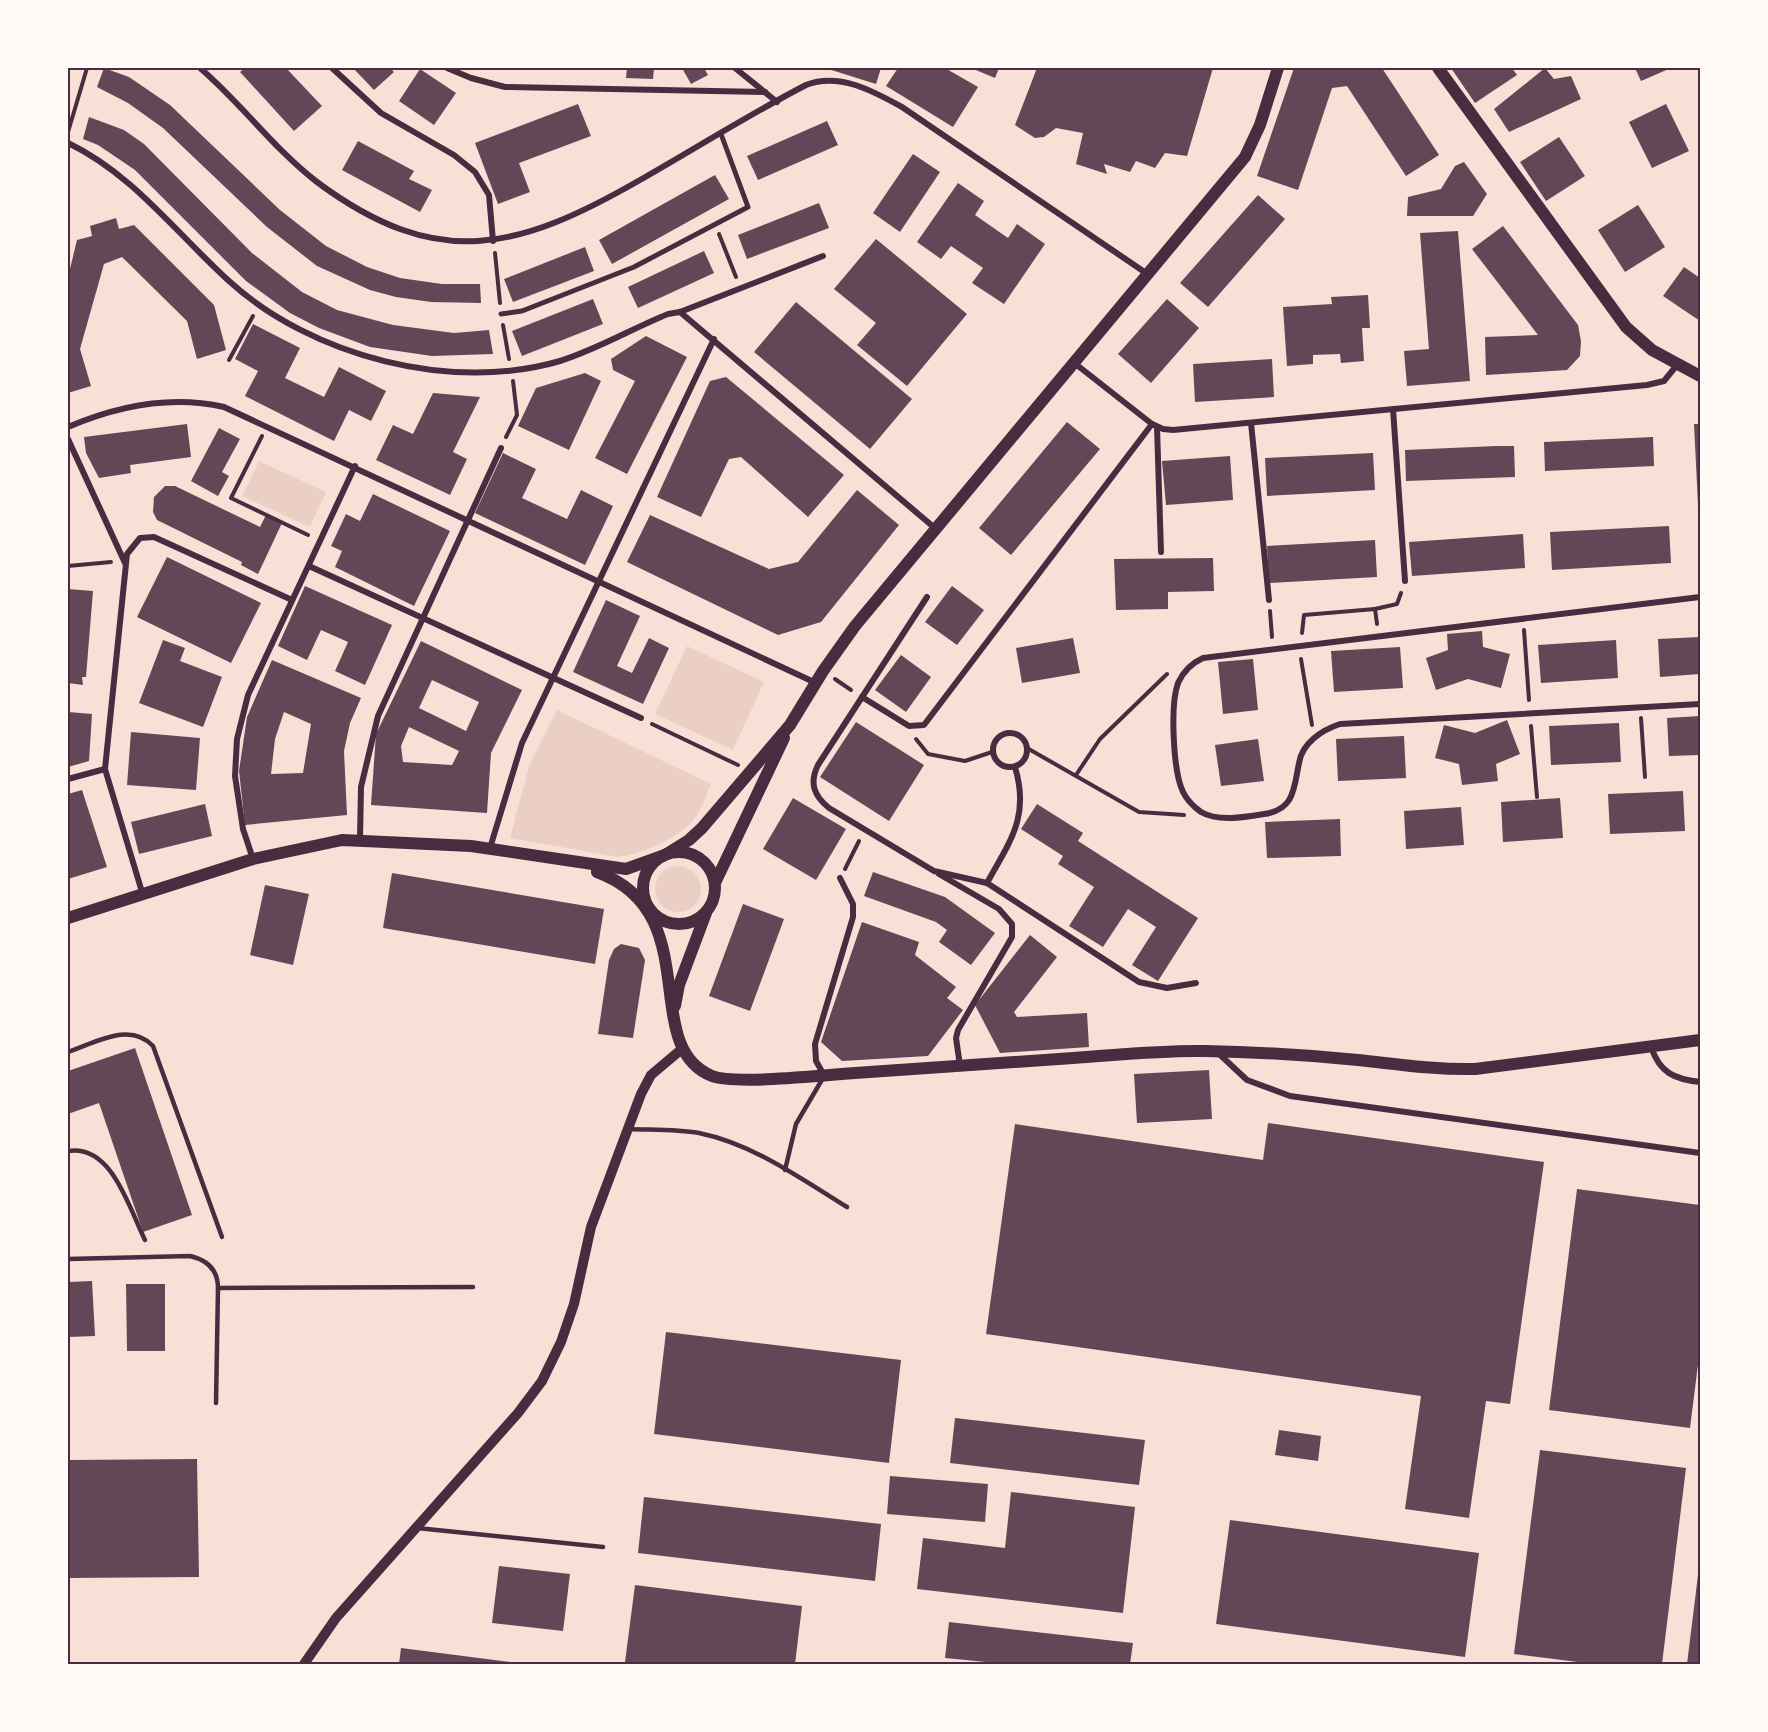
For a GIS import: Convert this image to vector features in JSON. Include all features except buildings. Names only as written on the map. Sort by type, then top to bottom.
[{"type":"main road","points":[[673,1019],[679,985],[713,898],[715,883],[790,726],[823,671],[855,626],[1146,273],[1245,157],[1260,125],[1278,68]]},
{"type":"main road","points":[[1438,68],[1620,319],[1643,343],[1677,365],[1701,376]]},
{"type":"main road","points":[[790,726],[702,828],[689,840],[648,868],[644,878],[642,889],[663,947],[673,1019],[683,1048],[702,1070],[722,1078],[824,1076],[1217,1051],[1467,1069],[1701,1040]]},
{"type":"main road","points":[[68,918],[142,892],[253,859],[307,846],[360,839],[490,848],[626,869],[677,852],[696,856],[707,865],[715,883]]},
{"type":"main road","points":[[565,860],[614,878],[657,917],[677,925],[688,924],[706,913]]},
{"type":"street","points":[[200,68],[308,174],[354,206],[392,226],[424,236],[456,241],[494,241],[528,234],[567,219],[806,85],[824,80],[845,83],[869,90],[941,132],[1146,273]]},
{"type":"street","points":[[332,68],[381,113],[454,155],[475,172],[489,195],[494,241]]},
{"type":"street","points":[[447,68],[471,78],[505,87],[765,92]]},
{"type":"street","points":[[735,68],[777,102]]},
{"type":"street","points":[[501,314],[522,311],[634,267],[748,207],[721,134]]},
{"type":"street","points":[[68,143],[121,175],[228,280],[259,305],[315,337],[373,358],[446,371],[510,370],[545,364],[576,355],[668,314],[680,312],[823,256]]},
{"type":"street","points":[[680,312],[936,530]]},
{"type":"street","points":[[490,848],[517,756],[597,582],[714,339]]},
{"type":"street","points":[[1073,362],[1154,425],[1173,430],[1647,385],[1664,381],[1677,365]]},
{"type":"street","points":[[68,427],[125,407],[187,402],[224,406],[267,424],[597,582],[816,683]]},
{"type":"street","points":[[1394,409],[1406,581]]},
{"type":"street","points":[[1251,423],[1269,600]]},
{"type":"street","points":[[1154,425],[1161,552]]},
{"type":"street","points":[[862,697],[904,724],[919,728],[930,720],[1154,425]]},
{"type":"street","points":[[68,439],[125,563]]},
{"type":"street","points":[[360,839],[360,798],[371,737],[383,703],[501,448]]},
{"type":"street","points":[[253,859],[237,803],[234,758],[248,695],[355,466]]},
{"type":"street","points":[[142,892],[105,769],[127,554],[135,542],[154,537],[292,600]]},
{"type":"street","points":[[309,566],[641,718]]},
{"type":"street","points":[[927,597],[814,773],[813,786],[819,798],[830,808],[999,909],[1012,924],[1012,937],[958,1030],[956,1038],[960,1066]]},
{"type":"street","points":[[1701,597],[1203,658],[1191,665],[1178,683],[1174,705],[1178,767],[1185,796],[1203,813],[1221,818],[1267,814],[1287,804],[1295,792],[1301,756],[1314,738],[1331,727],[1349,722],[1701,704]]},
{"type":"street","points":[[1004,733],[1017,734],[1027,748],[1025,759],[1015,767],[1000,765],[992,752],[995,740],[1004,733]]},
{"type":"street","points":[[987,883],[1009,842],[1019,816],[1022,791],[1015,767]]},
{"type":"street","points":[[68,779],[105,769]]},
{"type":"street","points":[[934,871],[987,883],[1139,982],[1167,988],[1196,983]]},
{"type":"street","points":[[824,1076],[816,1061],[815,1044],[848,943],[854,916],[854,904],[840,878]]},
{"type":"street","points":[[1651,1047],[1657,1063],[1666,1072],[1680,1079],[1701,1082]]},
{"type":"street","points":[[304,1665],[336,1618],[524,1406],[547,1372],[574,1304],[591,1227],[641,1094],[651,1075],[683,1048]]},
{"type":"street","points":[[1217,1051],[1247,1080],[1290,1096],[1701,1153]]},
{"type":"lane","points":[[68,1052],[128,1033],[141,1036],[153,1046],[222,1237]]},
{"type":"lane","points":[[785,1170],[796,1124],[824,1076]]},
{"type":"lane","points":[[629,1130],[686,1131],[716,1137],[744,1147],[846,1207]]},
{"type":"lane","points":[[68,1151],[90,1152],[104,1161],[145,1240]]},
{"type":"lane","points":[[68,1259],[190,1256],[209,1264],[217,1276],[218,1288],[216,1403]]},
{"type":"lane","points":[[218,1288],[473,1287]]},
{"type":"lane","points":[[416,1528],[603,1547]]},
{"type":"path","points":[[68,132],[87,68]]},
{"type":"path","points":[[716,225],[740,288]]},
{"type":"path","points":[[494,241],[501,314],[517,415],[501,448]]},
{"type":"path","points":[[229,360],[259,305]]},
{"type":"path","points":[[267,424],[231,498],[320,541]]},
{"type":"path","points":[[68,566],[100,562],[125,563]]},
{"type":"path","points":[[1314,738],[1300,646],[1304,615],[1375,609],[1397,604],[1406,581]]},
{"type":"path","points":[[1269,600],[1273,649]]},
{"type":"path","points":[[1375,609],[1378,637]]},
{"type":"path","points":[[1523,619],[1537,797]]},
{"type":"path","points":[[1076,775],[1100,739],[1164,675],[1191,665]]},
{"type":"path","points":[[823,671],[862,697]]},
{"type":"path","points":[[1640,707],[1645,777]]},
{"type":"path","points":[[641,718],[751,771]]},
{"type":"path","points":[[904,724],[928,754],[964,761],[992,752]]},
{"type":"path","points":[[1027,748],[1139,812],[1186,815]]},
{"type":"path","points":[[840,878],[865,830]]},
{"type":"shaded area","points":[[259,461],[326,492],[310,527],[242,496]]},
{"type":"shaded area","points":[[687,646],[764,682],[733,750],[655,714]]},
{"type":"shaded area","points":[[557,710],[711,784],[695,818],[670,839],[637,853],[617,857],[510,838],[529,766]]},
{"type":"shaded area","points":[[678,866],[694,873],[701,889],[694,905],[678,912],[662,905],[655,889],[662,873]]}]
